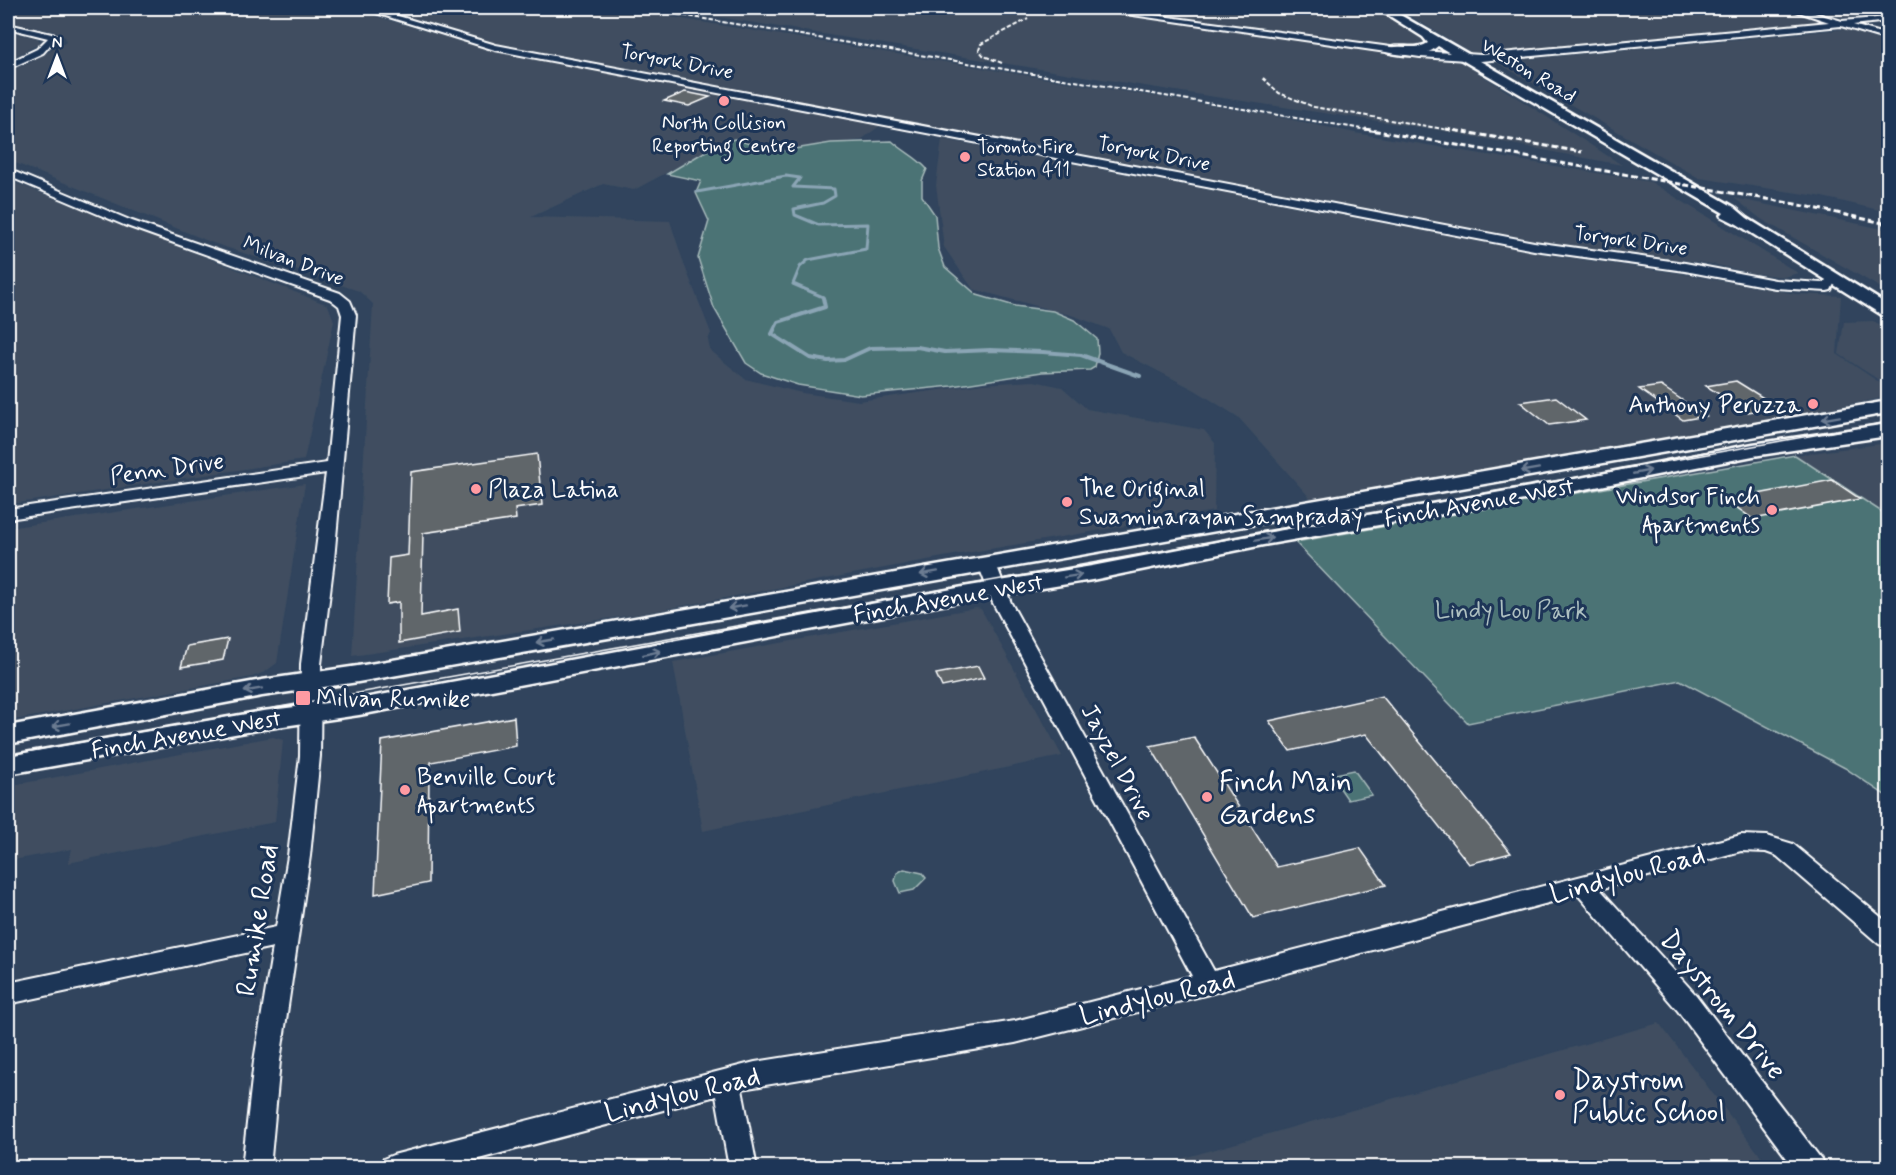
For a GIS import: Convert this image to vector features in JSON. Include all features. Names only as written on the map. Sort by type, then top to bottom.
[{"type":"main road","name":"Weston Road","points":[[1382,8],[1592,132],[1602,142],[1716,211],[1742,221],[1833,282],[1888,312]]},
{"type":"main road","points":[[1391,50],[1427,49],[1434,44],[1428,36]]},
{"type":"main road","name":"Finch Avenue West","points":[[8,735],[1888,407]]},
{"type":"main road","name":"Finch Avenue West","points":[[8,765],[624,659],[994,588],[1092,573],[1263,539],[1507,498],[1753,450],[1888,430]]},
{"type":"street","name":"Toryork Drive","points":[[364,8],[495,46],[1522,244],[1801,285],[1827,286],[1833,282]]},
{"type":"street","points":[[1089,8],[1391,50],[1469,58],[1516,56],[1888,19]]},
{"type":"street","points":[[1791,8],[1888,38]]},
{"type":"street","points":[[8,26],[53,37],[51,42],[41,50],[8,66]]},
{"type":"street","name":"Milvan Drive","points":[[8,172],[128,223],[335,296],[345,304],[349,315],[311,681]]},
{"type":"street","name":"Penn Drive","points":[[8,514],[333,467]]},
{"type":"street","name":"Jayzel Drive","points":[[987,564],[992,574],[994,588],[1092,773],[1209,984]]},
{"type":"street","name":"Rumike Road","points":[[255,1167],[285,935],[299,856],[310,756],[311,681]]},
{"type":"street","name":"Lindylou Road","points":[[393,1167],[727,1081],[803,1064],[1015,1032],[1209,984],[1741,843],[1767,844],[1785,850],[1888,937]]},
{"type":"street","name":"Daystrom Drive","points":[[1583,885],[1687,1003],[1811,1167]]},
{"type":"street","points":[[8,993],[285,935]]},
{"type":"street","points":[[727,1081],[743,1167]]},
{"type":"shaded area","points":[[8,8],[347,8],[488,49],[881,125],[861,140],[783,150],[726,141],[634,190],[603,184],[531,217],[670,221],[711,333],[708,340],[710,350],[745,379],[802,393],[859,401],[983,384],[1034,381],[1062,387],[1087,409],[1204,430],[1215,443],[1214,511],[943,557],[640,614],[352,656],[373,304],[359,291],[213,243],[8,160],[8,71],[29,63],[66,42],[65,37],[57,32],[8,22]]},
{"type":"shaded area","points":[[380,8],[616,8],[1269,115],[1355,133],[1651,182],[1798,273],[1784,277],[1750,273],[1712,264],[1555,244],[494,43]]},
{"type":"shaded area","points":[[662,8],[1069,8],[1461,62],[1622,165],[1438,130],[1182,92]]},
{"type":"shaded area","points":[[1112,8],[1373,8],[1425,40],[1422,45],[1403,48]]},
{"type":"shaded area","points":[[1397,8],[1782,8],[1824,22],[1475,55]]},
{"type":"shaded area","points":[[1811,8],[1888,8],[1888,14],[1844,18]]},
{"type":"shaded area","points":[[1845,29],[1888,43],[1888,212],[1818,196],[1699,178],[1496,62]]},
{"type":"shaded area","points":[[8,32],[38,38],[41,43],[8,60]]},
{"type":"shaded area","points":[[942,139],[1550,255],[1678,273],[1796,294],[1841,296],[1837,354],[1888,388],[1888,397],[1648,443],[1621,452],[1311,499],[1238,417],[1195,390],[1121,352],[1109,329],[1074,316],[973,289],[944,247],[936,185]]},
{"type":"shaded area","points":[[8,180],[328,305],[334,321],[304,460],[12,504],[8,502]]},
{"type":"shaded area","points":[[1734,198],[1888,230],[1888,292],[1761,219]]},
{"type":"shaded area","points":[[1873,321],[1888,331],[1888,386],[1839,354],[1844,322]]},
{"type":"shaded area","points":[[1888,443],[1888,516],[1795,455]]},
{"type":"shaded area","points":[[305,484],[277,663],[265,672],[252,677],[8,721],[8,528]]},
{"type":"shaded area","points":[[976,608],[981,609],[1062,756],[703,831],[673,662]]},
{"type":"shaded area","points":[[273,737],[283,740],[275,822],[68,863],[72,849],[8,861],[8,786]]},
{"type":"shaded area","name":"Daystrom Public School","points":[[1659,1023],[1769,1167],[1152,1167]]},
{"type":"green space","points":[[734,139],[776,152],[831,143],[892,141],[927,169],[922,181],[922,196],[935,215],[938,248],[945,267],[977,295],[1015,306],[1053,311],[1074,320],[1097,339],[1098,353],[1095,367],[1090,370],[1042,372],[952,386],[861,395],[798,385],[761,373],[746,363],[714,308],[698,258],[709,221],[696,193],[701,181],[667,174],[711,148]]},
{"type":"green space","name":"Lindy Lou Park","points":[[1795,455],[1888,516],[1888,797],[1845,768],[1680,680],[1468,723],[1295,542]]},
{"type":"green space","points":[[1354,770],[1372,795],[1348,800],[1331,775]]},
{"type":"green space","points":[[904,869],[922,873],[926,878],[914,890],[900,893],[895,881],[897,873]]},
{"type":"building","name":"North Collision Reporting Centre","points":[[685,92],[710,97],[689,106],[664,101]]},
{"type":"building","points":[[1736,381],[1778,407],[1748,412],[1706,386]]},
{"type":"building","points":[[1661,386],[1706,416],[1683,420],[1639,389]]},
{"type":"building","points":[[1556,397],[1586,420],[1549,425],[1520,402]]},
{"type":"building","name":"Plaza Latina","points":[[537,454],[542,505],[515,509],[516,519],[423,533],[421,616],[458,609],[460,632],[399,643],[399,602],[387,604],[389,558],[408,555],[411,472]]},
{"type":"building","name":"Windsor Finch Apartments","points":[[1832,480],[1860,499],[1753,519],[1726,500]]},
{"type":"building","points":[[228,639],[223,660],[181,667],[187,646]]},
{"type":"building","points":[[978,666],[984,678],[942,687],[936,674]]},
{"type":"building","name":"Finch Main Gardens","points":[[1382,696],[1511,853],[1469,864],[1366,734],[1290,751],[1269,721]]},
{"type":"building","name":"Benville Court Apartments","points":[[514,717],[516,746],[431,762],[428,883],[375,894],[382,741]]},
{"type":"building","name":"Finch Main Gardens","points":[[1194,737],[1277,867],[1360,848],[1386,885],[1253,918],[1150,746]]},
{"type":"waterway","points":[[697,192],[786,176],[800,178],[793,187],[834,189],[835,196],[823,203],[794,209],[795,215],[819,225],[868,224],[866,249],[808,260],[800,267],[793,284],[823,297],[824,300]]},
{"type":"waterway","points":[[823,298],[825,307],[778,322],[772,334],[810,358],[828,361],[844,360],[870,348],[917,347],[945,352],[990,350],[1043,352],[1081,355],[1140,376]]},
{"type":"tram line","points":[[8,755],[1888,422]]},
{"type":"railway","points":[[639,8],[1374,131]]},
{"type":"railway","points":[[1002,63],[984,56],[979,50],[981,44],[1028,19]]},
{"type":"railway","points":[[1263,78],[1279,93],[1314,107],[1455,131]]},
{"type":"railway","points":[[1365,129],[1795,204],[1888,224]]},
{"type":"railway","points":[[1446,129],[1582,152]]},
{"type":"place","name":"North Collision Reporting Centre","points":[[724,101]]},
{"type":"place","name":"Toronto Fire Station 411","points":[[965,157]]},
{"type":"place","name":"Anthony Peruzza","points":[[1813,404]]},
{"type":"place","name":"Plaza Latina","points":[[476,489]]},
{"type":"place","name":"The Original Swaminarayan Sampraday","points":[[1067,502]]},
{"type":"place","name":"Windsor Finch Apartments","points":[[1772,510]]},
{"type":"place","name":"Milvan Rumike","points":[[303,698]]},
{"type":"place","name":"Benville Court Apartments","points":[[405,790]]},
{"type":"place","name":"Finch Main Gardens","points":[[1207,797]]},
{"type":"place","name":"Daystrom Public School","points":[[1560,1095]]}]
